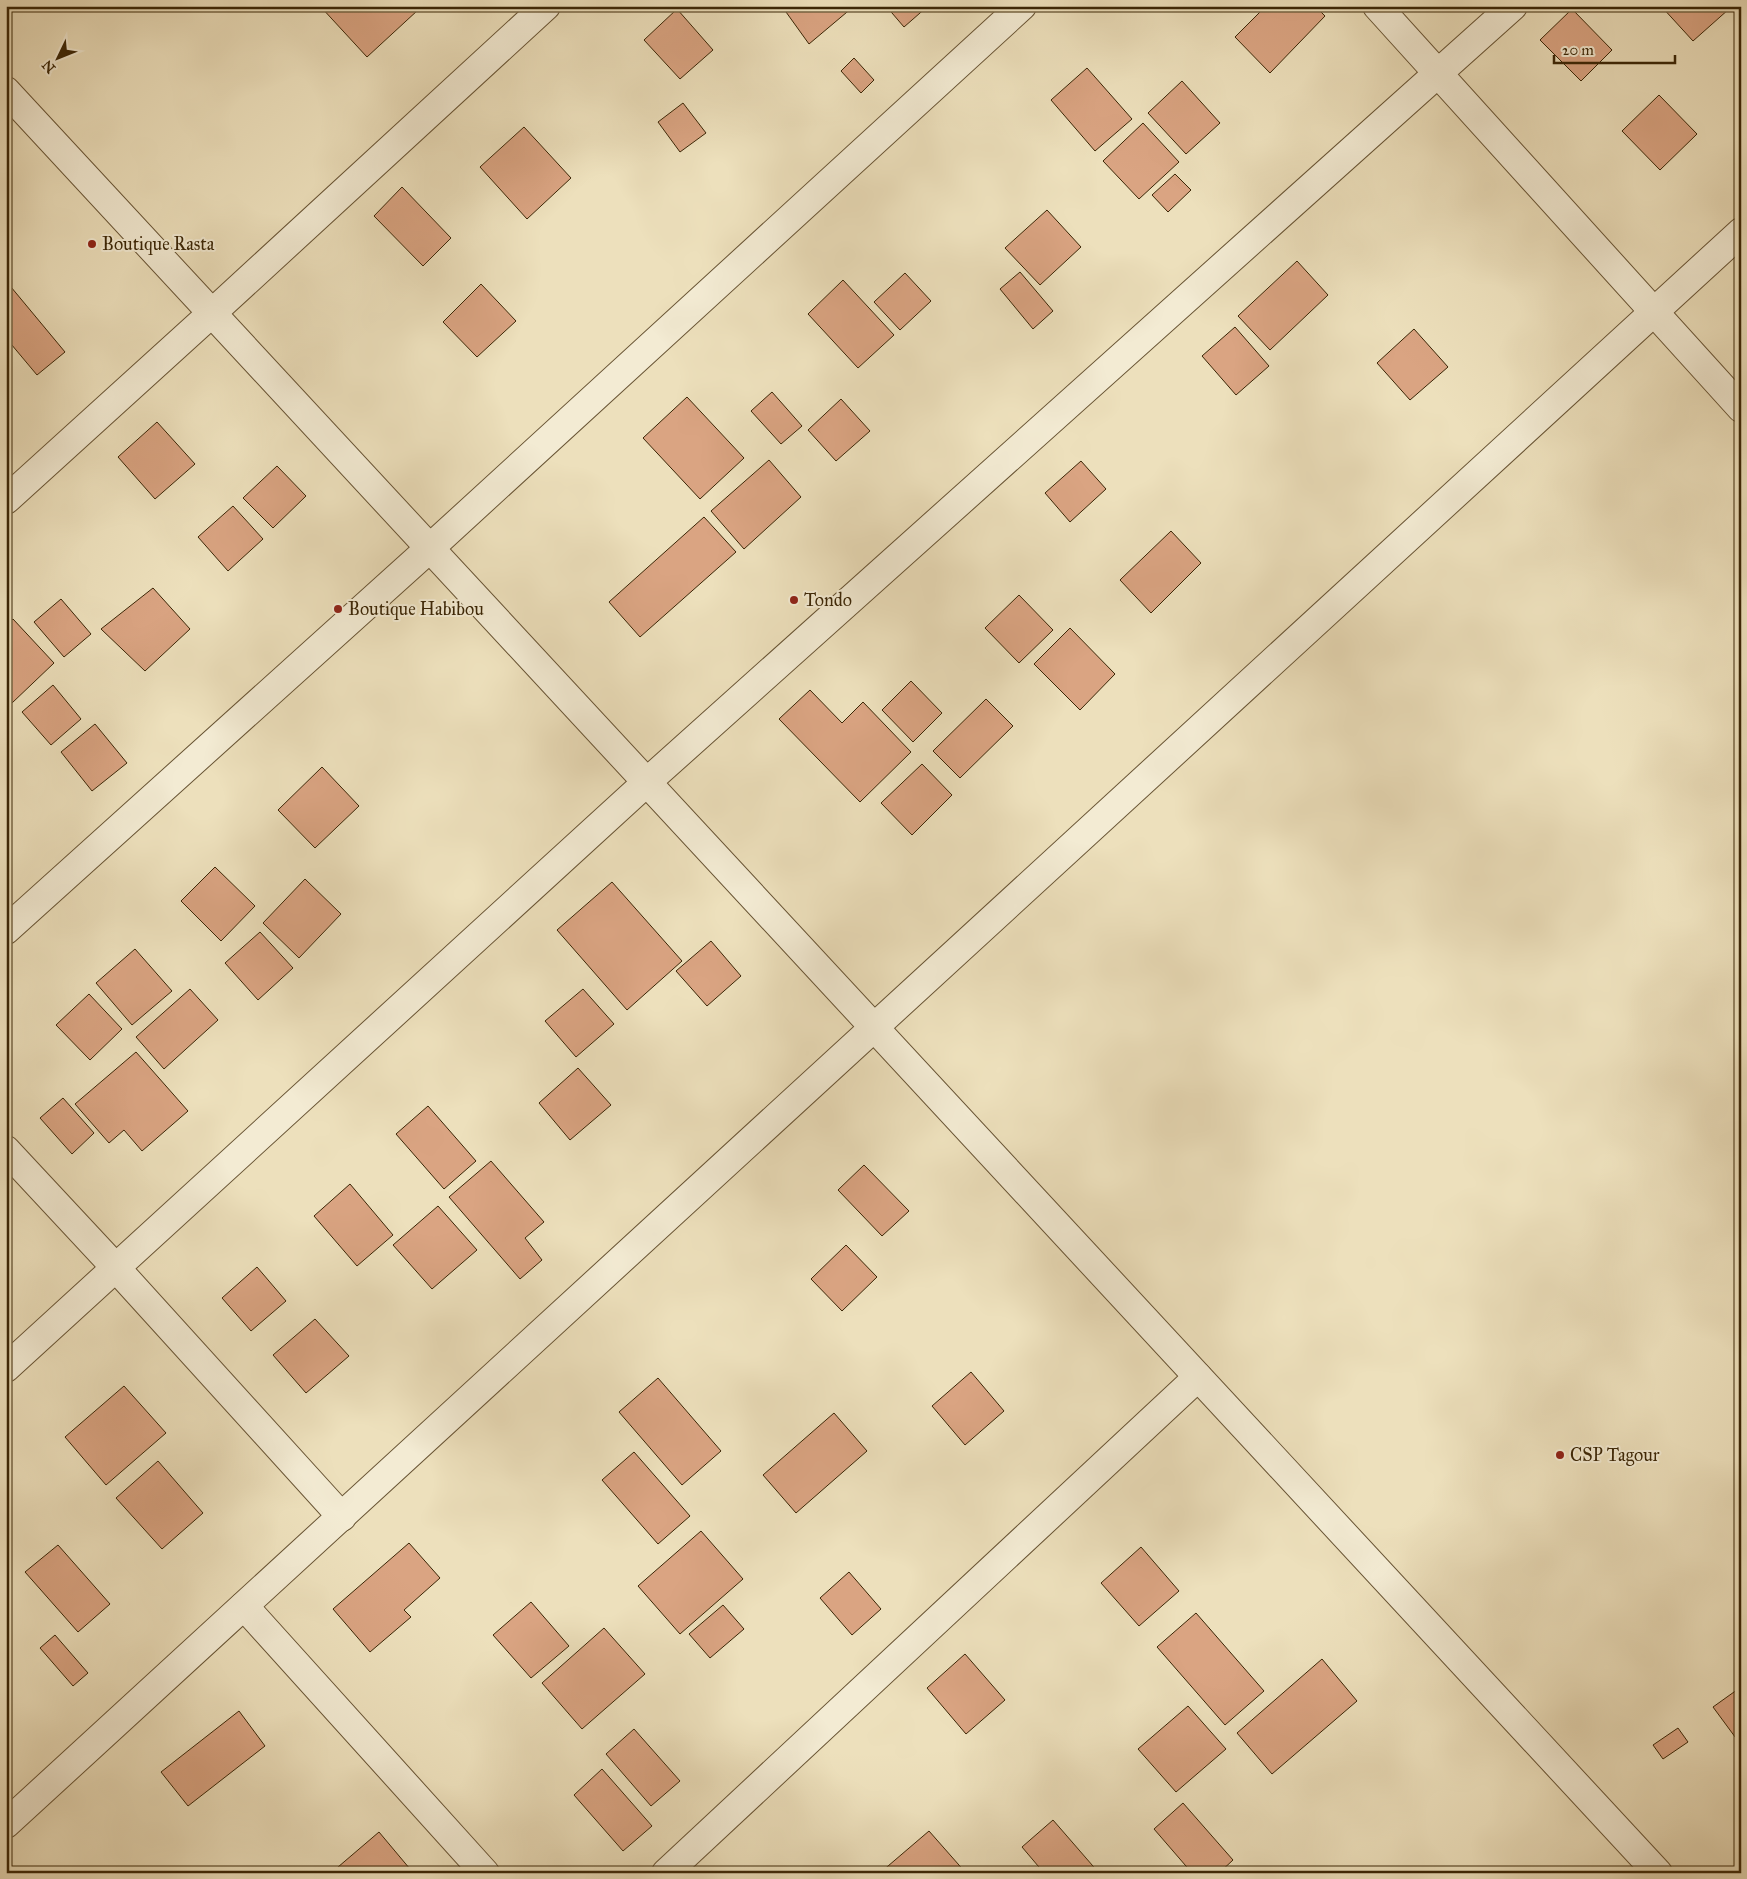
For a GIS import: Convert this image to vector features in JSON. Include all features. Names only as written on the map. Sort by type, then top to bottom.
[{"type":"street","points":[[6,500],[546,6]]},
{"type":"street","points":[[6,930],[430,548],[1022,6]]},
{"type":"street","points":[[1377,6],[1741,408]]},
{"type":"street","points":[[6,1368],[647,782],[1513,6]]},
{"type":"street","points":[[6,91],[1658,1873]]},
{"type":"street","points":[[6,1824],[1741,232]]},
{"type":"street","points":[[6,1150],[342,1517]]},
{"type":"street","points":[[666,1873],[1198,1377]]},
{"type":"street","points":[[244,1606],[485,1873]]},
{"type":"building","points":[[320,6],[415,6],[418,10],[367,57]]},
{"type":"building","points":[[792,6],[853,7],[809,44],[786,12]]},
{"type":"building","points":[[886,6],[928,6],[904,27]]},
{"type":"building","points":[[1266,6],[1315,6],[1325,16],[1270,73],[1235,37]]},
{"type":"building","points":[[1661,6],[1727,6],[1729,9],[1693,41]]},
{"type":"building","points":[[677,9],[713,50],[680,79],[644,40]]},
{"type":"building","points":[[1572,9],[1612,50],[1581,81],[1540,40]]},
{"type":"building","points":[[854,58],[874,80],[861,93],[841,71]]},
{"type":"building","points":[[1087,68],[1132,119],[1095,151],[1051,100]]},
{"type":"building","points":[[1182,81],[1220,123],[1186,154],[1148,113]]},
{"type":"building","points":[[1659,95],[1697,134],[1660,170],[1622,131]]},
{"type":"building","points":[[683,103],[706,133],[680,152],[658,122]]},
{"type":"building","points":[[1143,123],[1179,162],[1139,199],[1103,161]]},
{"type":"building","points":[[524,127],[571,178],[527,219],[480,167]]},
{"type":"building","points":[[1175,174],[1191,190],[1168,212],[1152,195]]},
{"type":"building","points":[[402,187],[451,238],[423,266],[374,216]]},
{"type":"building","points":[[1047,210],[1081,247],[1040,285],[1005,248]]},
{"type":"building","points":[[1297,261],[1328,295],[1270,350],[1238,316]]},
{"type":"building","points":[[1020,272],[1053,311],[1033,329],[1000,289]]},
{"type":"building","points":[[905,273],[931,301],[900,330],[874,302]]},
{"type":"building","points":[[843,280],[894,335],[858,368],[808,314]]},
{"type":"building","points":[[6,281],[65,352],[37,375],[6,338]]},
{"type":"building","points":[[481,284],[516,321],[477,357],[443,322]]},
{"type":"building","points":[[1235,327],[1269,366],[1236,395],[1202,356]]},
{"type":"building","points":[[1414,329],[1448,367],[1410,400],[1377,363]]},
{"type":"building","points":[[772,392],[802,426],[781,444],[751,411]]},
{"type":"building","points":[[687,397],[744,458],[700,499],[643,438]]},
{"type":"building","points":[[841,399],[870,431],[836,461],[808,430]]},
{"type":"building","points":[[157,422],[195,464],[155,499],[118,457]]},
{"type":"building","points":[[769,460],[801,497],[744,549],[711,511]]},
{"type":"building","points":[[1081,461],[1106,489],[1070,522],[1045,493]]},
{"type":"building","points":[[277,466],[306,496],[273,528],[243,498]]},
{"type":"building","points":[[233,506],[263,539],[228,571],[198,537]]},
{"type":"building","points":[[704,517],[736,552],[640,637],[609,602]]},
{"type":"building","points":[[1171,531],[1201,563],[1151,613],[1120,580]]},
{"type":"building","points":[[153,588],[190,629],[145,671],[101,629]]},
{"type":"building","points":[[1019,595],[1053,630],[1019,663],[985,628]]},
{"type":"building","points":[[61,599],[91,634],[64,657],[34,622]]},
{"type":"building","points":[[13,619],[54,663],[12,703],[6,696],[6,625]]},
{"type":"building","points":[[1070,628],[1115,674],[1080,710],[1034,664]]},
{"type":"building","points":[[911,681],[942,713],[913,742],[882,710]]},
{"type":"building","points":[[53,685],[81,719],[51,745],[22,712]]},
{"type":"building","points":[[810,690],[842,723],[863,702],[911,752],[860,802],[779,719]]},
{"type":"building","points":[[986,699],[1013,726],[960,778],[933,751]]},
{"type":"building","points":[[95,724],[127,763],[92,791],[61,752]]},
{"type":"building","points":[[922,764],[952,795],[912,835],[881,803]]},
{"type":"building","points":[[322,767],[359,806],[315,848],[278,810]]},
{"type":"building","points":[[215,867],[255,906],[221,941],[181,901]]},
{"type":"building","points":[[305,879],[341,914],[299,958],[263,923]]},
{"type":"building","points":[[612,882],[682,961],[627,1010],[557,930]]},
{"type":"building","points":[[260,932],[293,968],[258,1000],[225,963]]},
{"type":"building","points":[[711,941],[741,976],[707,1006],[676,971]]},
{"type":"building","points":[[135,949],[172,991],[132,1025],[96,983]]},
{"type":"building","points":[[190,989],[218,1020],[164,1069],[136,1037]]},
{"type":"building","points":[[583,989],[614,1024],[576,1057],[545,1021]]},
{"type":"building","points":[[89,994],[122,1029],[90,1060],[56,1025]]},
{"type":"building","points":[[136,1052],[188,1111],[142,1151],[124,1130],[109,1143],[75,1104]]},
{"type":"building","points":[[578,1068],[611,1105],[570,1140],[539,1103]]},
{"type":"building","points":[[63,1098],[94,1133],[72,1154],[40,1118]]},
{"type":"building","points":[[428,1106],[476,1161],[444,1189],[396,1134]]},
{"type":"building","points":[[491,1161],[544,1222],[525,1238],[542,1260],[520,1279],[449,1197]]},
{"type":"building","points":[[864,1165],[909,1211],[882,1236],[838,1190]]},
{"type":"building","points":[[350,1184],[393,1235],[357,1266],[314,1216]]},
{"type":"building","points":[[438,1206],[477,1250],[432,1289],[393,1245]]},
{"type":"building","points":[[846,1245],[877,1277],[842,1311],[811,1279]]},
{"type":"building","points":[[257,1267],[286,1301],[251,1331],[222,1298]]},
{"type":"building","points":[[315,1319],[349,1356],[306,1393],[273,1355]]},
{"type":"building","points":[[971,1372],[1004,1411],[965,1445],[932,1406]]},
{"type":"building","points":[[658,1378],[721,1451],[682,1485],[619,1412]]},
{"type":"building","points":[[124,1386],[166,1433],[106,1485],[65,1437]]},
{"type":"building","points":[[834,1413],[867,1451],[796,1513],[763,1475]]},
{"type":"building","points":[[634,1452],[690,1516],[658,1544],[602,1480]]},
{"type":"building","points":[[158,1461],[203,1513],[162,1549],[116,1498]]},
{"type":"building","points":[[701,1531],[743,1579],[680,1634],[638,1586]]},
{"type":"building","points":[[409,1543],[440,1578],[404,1610],[411,1617],[370,1652],[333,1609]]},
{"type":"building","points":[[58,1545],[110,1604],[78,1632],[25,1572]]},
{"type":"building","points":[[1141,1547],[1179,1591],[1139,1626],[1101,1583]]},
{"type":"building","points":[[849,1572],[881,1609],[852,1635],[820,1598]]},
{"type":"building","points":[[531,1602],[569,1646],[531,1678],[493,1635]]},
{"type":"building","points":[[723,1605],[744,1629],[710,1658],[689,1634]]},
{"type":"building","points":[[1196,1613],[1264,1691],[1225,1725],[1157,1647]]},
{"type":"building","points":[[604,1628],[645,1674],[582,1729],[542,1683]]},
{"type":"building","points":[[55,1635],[88,1673],[73,1686],[40,1648]]},
{"type":"building","points":[[965,1654],[1005,1700],[966,1734],[927,1688]]},
{"type":"building","points":[[1322,1659],[1357,1701],[1272,1774],[1237,1733]]},
{"type":"building","points":[[1741,1687],[1741,1745],[1713,1707]]},
{"type":"building","points":[[1188,1706],[1226,1749],[1176,1792],[1138,1749]]},
{"type":"building","points":[[239,1711],[265,1746],[188,1806],[161,1772]]},
{"type":"building","points":[[1678,1728],[1688,1742],[1663,1759],[1653,1745]]},
{"type":"building","points":[[634,1729],[680,1781],[651,1806],[606,1754]]},
{"type":"building","points":[[602,1769],[652,1826],[623,1851],[574,1795]]},
{"type":"building","points":[[1183,1803],[1233,1860],[1219,1873],[1192,1873],[1154,1829]]},
{"type":"building","points":[[1053,1820],[1099,1873],[1044,1873],[1022,1847]]},
{"type":"building","points":[[929,1831],[966,1873],[881,1872]]},
{"type":"building","points":[[379,1832],[410,1869],[406,1873],[331,1873]]},
{"type":"place","name":"Boutique Rasta","points":[[92,244]]},
{"type":"place","name":"Tondo","points":[[794,600]]},
{"type":"place","name":"Boutique Habibou","points":[[338,609]]},
{"type":"place","name":"CSP Tagour","points":[[1560,1455]]}]
